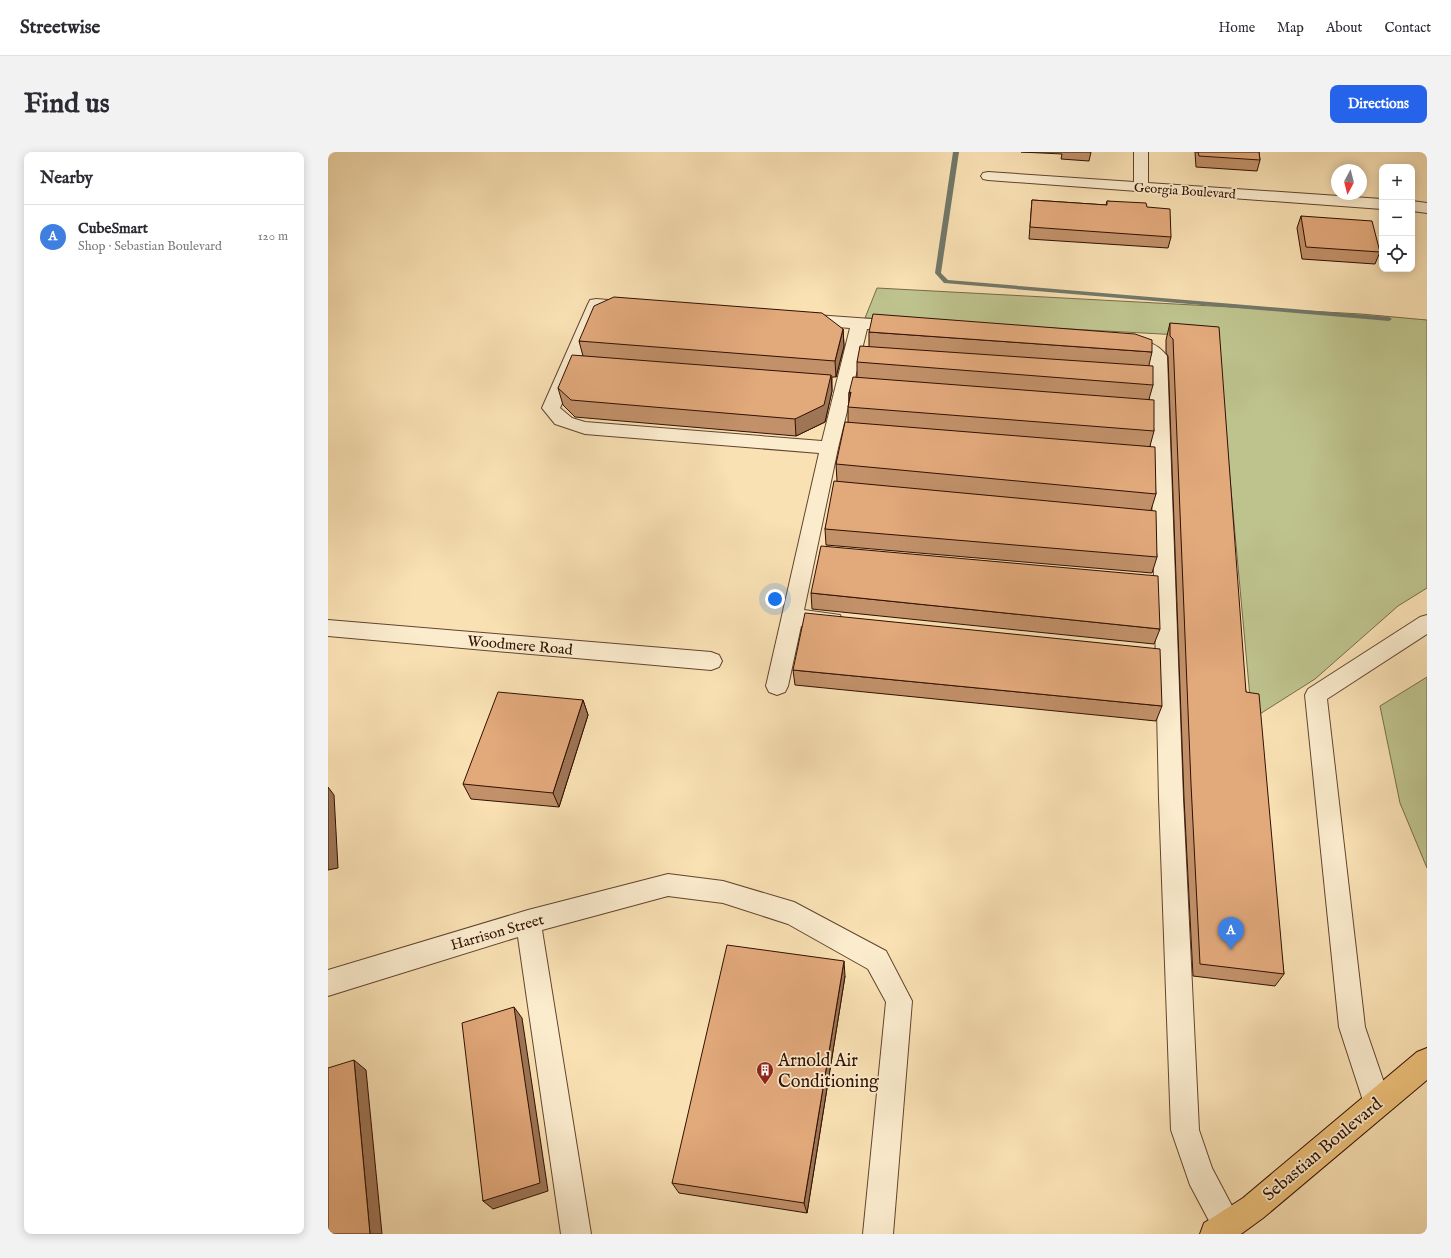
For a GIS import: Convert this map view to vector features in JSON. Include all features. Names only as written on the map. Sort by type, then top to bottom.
[{"type":"main road","name":"Sebastian Boulevard","points":[[1221,1230],[1253,1208],[1427,1062]]},
{"type":"street","points":[[1140,152],[1141,187]]},
{"type":"street","name":"Georgia Boulevard","points":[[988,176],[1379,204]]},
{"type":"street","points":[[1415,206],[1427,208]]},
{"type":"street","points":[[650,308],[596,304],[578,365],[551,408],[556,417],[567,424],[585,428],[837,437]]},
{"type":"street","points":[[783,317],[916,327]]},
{"type":"street","points":[[777,686],[792,617],[815,552],[829,489],[845,386],[860,355],[860,323]]},
{"type":"street","points":[[1106,341],[1144,346],[1154,349],[1158,356],[1151,376],[1159,655],[1185,1130],[1221,1230]]},
{"type":"street","points":[[792,617],[855,623]]},
{"type":"street","points":[[1377,1103],[1352,1027],[1316,695],[1427,623]]},
{"type":"street","name":"Woodmere Road","points":[[328,628],[711,661]]},
{"type":"street","name":"Harrison Street","points":[[328,983],[528,922],[668,886],[722,892],[794,914],[877,960],[899,1001],[878,1234]]},
{"type":"street","points":[[528,922],[576,1234]]},
{"type":"green space","points":[[877,288],[1361,314],[1427,320],[1427,588],[1398,606],[1315,679],[1252,719],[1217,337],[865,318]]},
{"type":"green space","points":[[1427,677],[1427,868],[1400,803],[1380,706]]},
{"type":"building","points":[[1198,152],[1259,152],[1260,160],[1199,156]]},
{"type":"building","points":[[1032,200],[1107,205],[1107,201],[1146,203],[1147,207],[1170,209],[1171,237],[1030,227]]},
{"type":"building","points":[[1301,216],[1372,221],[1379,252],[1306,247]]},
{"type":"building","points":[[614,297],[822,313],[843,329],[835,361],[579,341],[594,306]]},
{"type":"building","points":[[873,314],[1135,334],[1152,340],[1152,352],[869,332]]},
{"type":"building","points":[[1170,323],[1219,327],[1246,692],[1259,694],[1284,974],[1200,964],[1191,784],[1173,339],[1170,336]]},
{"type":"building","points":[[860,346],[1153,366],[1153,385],[857,362]]},
{"type":"building","points":[[572,355],[831,375],[824,405],[795,419],[571,400],[558,388]]},
{"type":"building","points":[[853,377],[1154,400],[1154,431],[848,407],[851,392],[849,393]]},
{"type":"building","points":[[845,422],[1155,447],[1156,494],[836,464]]},
{"type":"building","points":[[834,481],[1156,511],[1157,557],[825,529]]},
{"type":"building","points":[[821,546],[1158,576],[1160,629],[811,593]]},
{"type":"building","points":[[805,613],[1160,649],[1162,706],[793,670]]},
{"type":"building","points":[[498,692],[583,700],[553,793],[463,784]]},
{"type":"building","name":"Arnold Air Conditioning","points":[[727,945],[844,961],[804,1203],[672,1183]]},
{"type":"building","points":[[514,1007],[540,1183],[483,1201],[462,1023]]},
{"type":"building","points":[[354,1060],[370,1234],[328,1234],[328,1068]]},
{"type":"waterway","points":[[956,152],[938,273],[946,282],[1389,319]]},
{"type":"place","name":"CubeSmart","points":[[1231,950]]},
{"type":"place","name":"Arnold Air Conditioning","points":[[765,1085]]}]
